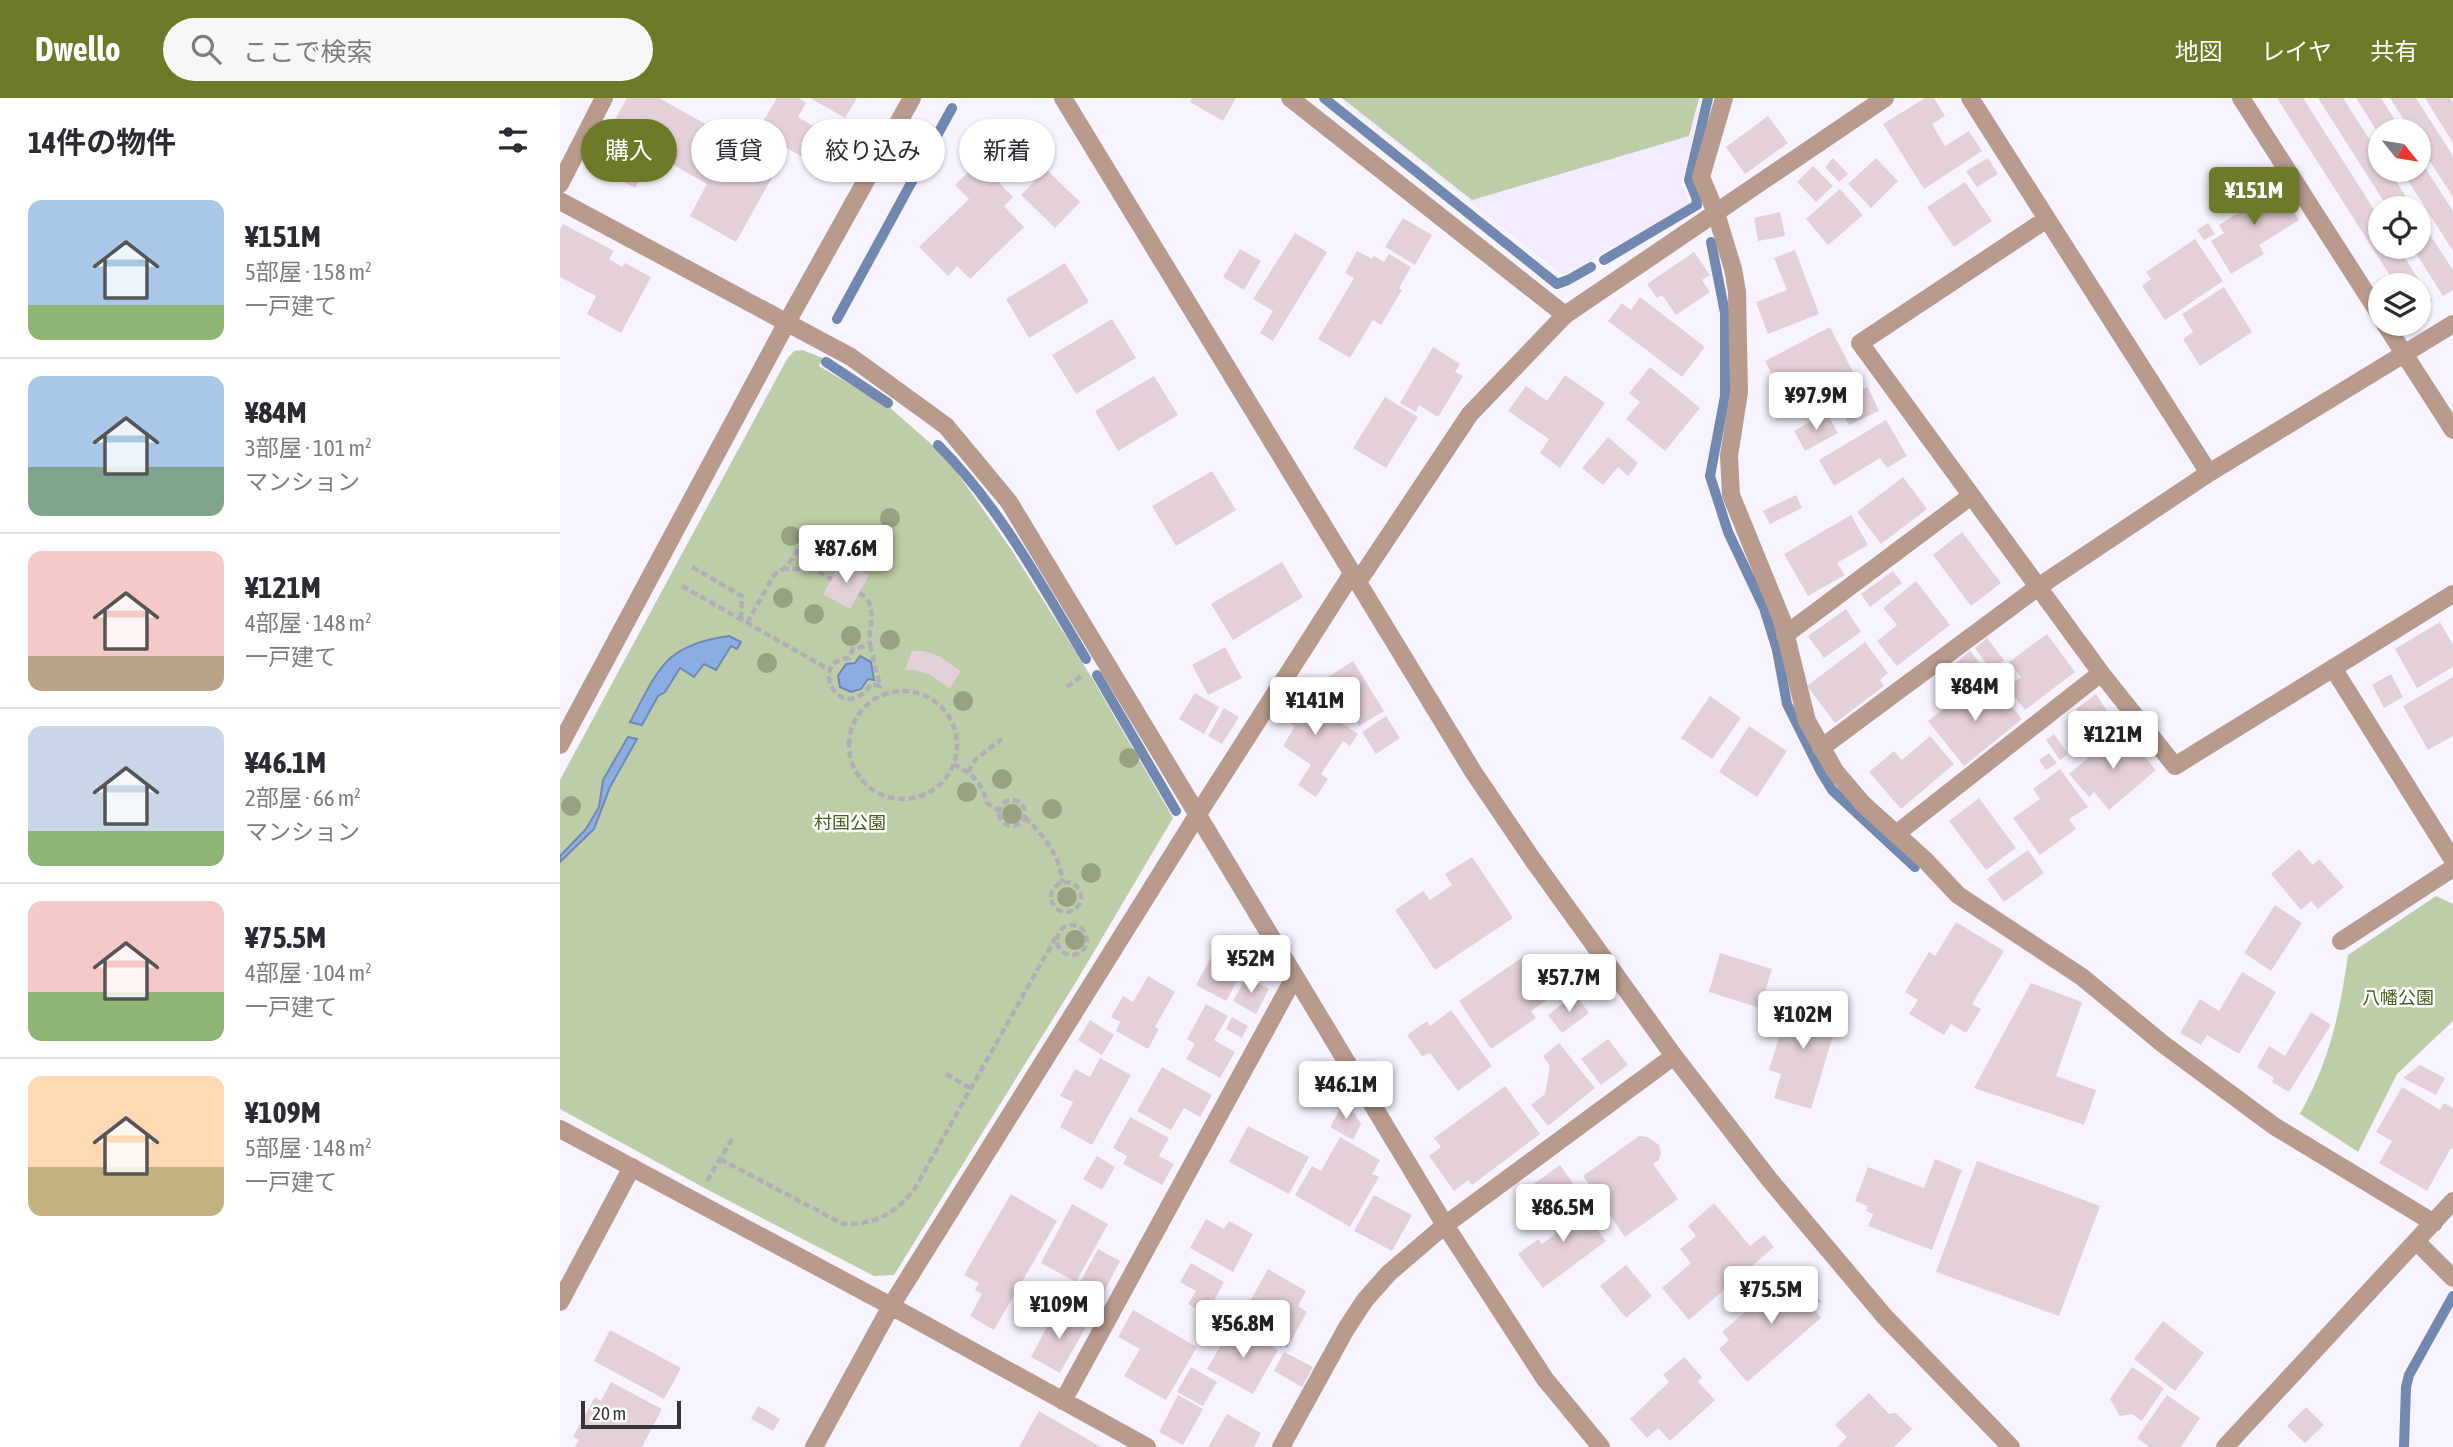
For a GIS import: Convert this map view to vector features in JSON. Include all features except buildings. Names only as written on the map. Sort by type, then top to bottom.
[{"type":"street","points":[[560,184],[604,98]]},
{"type":"street","points":[[560,745],[786,324],[912,98]]},
{"type":"street","points":[[1063,98],[1474,773],[1533,860],[1674,1056],[1769,1179],[1885,1317],[2011,1447]]},
{"type":"street","points":[[1290,98],[1566,315]]},
{"type":"street","points":[[1724,98],[1701,177],[1716,213],[1733,269],[1739,317],[1739,392],[1728,473],[1731,495],[1782,620],[1807,721],[1845,785],[1958,895],[2082,977],[2163,1044],[2274,1126],[2434,1223]]},
{"type":"street","points":[[814,1447],[891,1306],[1198,814],[1356,577],[1471,414],[1566,315],[1885,98]]},
{"type":"street","points":[[1970,98],[2209,473]]},
{"type":"street","points":[[2241,98],[2368,297]]},
{"type":"street","points":[[560,201],[851,357],[946,426],[1009,502],[1445,1225],[1545,1379],[1601,1447]]},
{"type":"street","points":[[2046,219],[1860,343],[2101,673],[2175,766],[2453,594]]},
{"type":"street","points":[[1822,748],[2038,587],[2209,473],[2453,324]]},
{"type":"street","points":[[2393,336],[2453,430]]},
{"type":"street","points":[[1785,635],[1971,496]]},
{"type":"street","points":[[2333,668],[2453,860]]},
{"type":"street","points":[[1896,834],[2101,673]]},
{"type":"street","points":[[2341,941],[2453,868]]},
{"type":"street","points":[[1063,1401],[1294,978]]},
{"type":"street","points":[[1280,1447],[1346,1329],[1365,1300],[1389,1273],[1445,1225],[1674,1056]]},
{"type":"street","points":[[560,1129],[891,1306],[1138,1445]]},
{"type":"street","points":[[560,1302],[632,1167]]},
{"type":"street","points":[[2225,1447],[2453,1201]]},
{"type":"street","points":[[2416,1241],[2453,1278]]},
{"type":"path","points":[[744,621],[775,575],[807,537]]},
{"type":"path","points":[[801,545],[813,569]]},
{"type":"path","points":[[692,567],[742,596],[744,621]]},
{"type":"path","points":[[782,569],[813,569],[832,579]]},
{"type":"path","points":[[682,586],[830,670]]},
{"type":"path","points":[[859,593],[871,602],[870,645],[884,695]]},
{"type":"path","points":[[870,645],[853,649],[849,658],[834,663],[828,677],[829,683],[844,699],[856,699],[867,691],[871,684],[880,686]]},
{"type":"path","points":[[1067,687],[1088,671]]},
{"type":"path","points":[[867,691],[873,700]]},
{"type":"path","points":[[905,691],[922,694],[937,703],[948,715],[955,731],[957,748],[953,764],[943,780],[929,792],[911,798],[892,798],[875,792],[861,779],[851,763],[849,745],[852,726],[860,711],[884,695],[905,691]]},
{"type":"path","points":[[968,772],[976,759],[1002,739]]},
{"type":"path","points":[[953,764],[982,783],[987,803],[1000,811]]},
{"type":"path","points":[[1025,817],[1020,824],[1007,825],[1001,819],[1000,811],[1004,804],[1016,801],[1023,806],[1025,817],[1050,843],[1060,865],[1063,883]]},
{"type":"path","points":[[1063,883],[1073,884],[1080,892],[1080,902],[1069,912],[1060,911],[1052,900],[1053,891],[1063,883]]},
{"type":"path","points":[[1069,912],[1072,924]]},
{"type":"path","points":[[720,1160],[843,1224],[870,1222],[886,1216],[903,1204],[1057,935],[1063,927],[1072,924],[1081,927],[1087,935],[1087,945],[1081,953],[1071,955],[1063,952],[1057,945],[1057,935]]},
{"type":"path","points":[[946,1074],[970,1088]]},
{"type":"path","points":[[704,1187],[734,1136]]},
{"type":"shaded area","points":[[1337,98],[1702,98],[1681,184],[1690,204],[1563,275]]},
{"type":"green space","points":[[1342,98],[1699,98],[1689,136],[1472,200]]},
{"type":"green space","name":"村国公園","points":[[802,350],[823,358],[819,366],[889,407],[946,457],[1011,549],[1092,678],[1173,818],[1079,977],[894,1275],[874,1276],[560,1109],[560,780],[787,359],[794,351]]},
{"type":"green space","name":"八幡公園","points":[[2436,896],[2453,904],[2453,1021],[2397,1074],[2358,1152],[2300,1114],[2319,1075],[2332,1037],[2348,955]]},
{"type":"water","points":[[729,636],[741,642],[737,649],[731,646],[716,670],[704,664],[694,677],[680,668],[665,692],[658,696],[642,725],[630,722],[657,674],[677,653],[707,640]]},
{"type":"water","points":[[860,656],[871,662],[874,680],[868,679],[861,689],[851,692],[840,687],[838,676],[846,664],[855,663]]},
{"type":"water","points":[[628,737],[637,739],[610,787],[594,829],[560,862],[560,856],[586,829],[599,807],[603,780]]},
{"type":"waterway","points":[[1324,98],[1557,284],[1591,267]]},
{"type":"waterway","points":[[1604,260],[1697,205],[1689,180],[1708,98]]},
{"type":"waterway","points":[[837,319],[952,108]]},
{"type":"waterway","points":[[1711,242],[1725,313],[1725,396],[1710,476],[1728,532],[1764,608],[1777,650],[1787,704],[1821,772],[1832,790],[1915,867]]},
{"type":"waterway","points":[[826,362],[888,403]]},
{"type":"waterway","points":[[938,445],[1000,520],[1086,659]]},
{"type":"waterway","points":[[1097,675],[1176,811]]},
{"type":"waterway","points":[[2404,1447],[2406,1387],[2409,1375],[2453,1296]]}]
